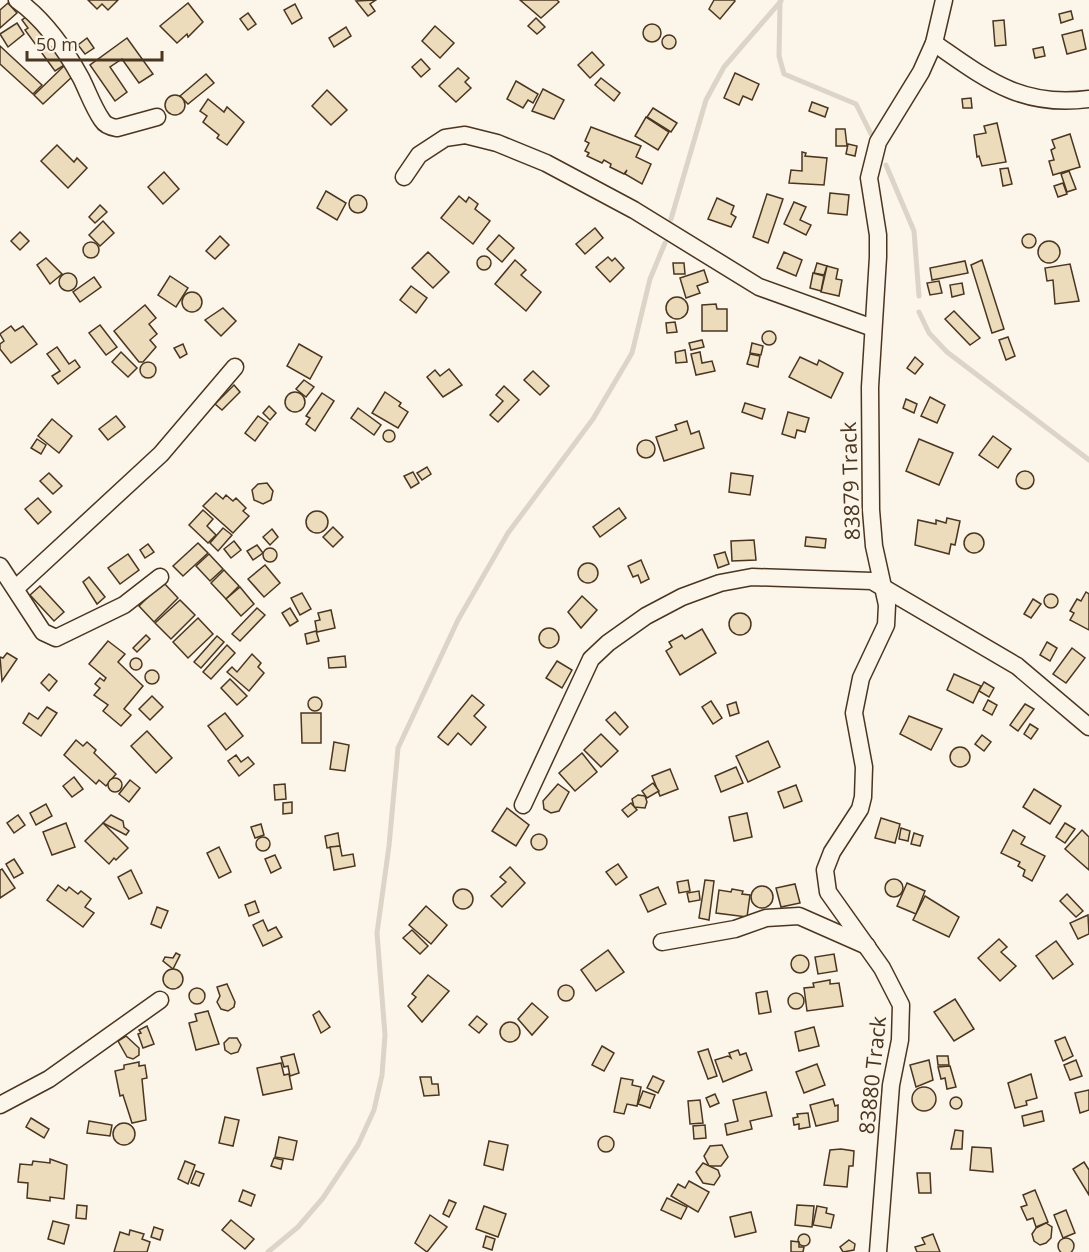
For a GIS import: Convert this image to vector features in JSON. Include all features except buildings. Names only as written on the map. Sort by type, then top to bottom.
[{"type":"street","points":[[17,0],[30,8],[42,21],[80,77],[102,121],[111,128],[117,128],[157,117]]},
{"type":"street","name":"83879 Track","points":[[868,946],[828,892],[824,880],[828,860],[860,809],[863,797],[864,766],[854,713],[861,678],[886,625],[887,605],[874,546],[869,474],[873,328],[877,307],[878,257],[869,178],[878,142],[912,87],[934,43],[944,0]]},
{"type":"street","points":[[934,43],[1007,91],[1050,98],[1089,99]]},
{"type":"street","points":[[404,177],[419,155],[445,138],[465,135],[497,143],[546,163],[634,210],[759,287],[873,328]]},
{"type":"street","points":[[16,588],[161,454],[235,367]]},
{"type":"street","points":[[0,566],[43,632],[56,638],[124,605],[160,577]]},
{"type":"street","points":[[523,805],[591,659],[608,643],[646,616],[682,597],[720,583],[752,577],[872,581],[1017,666],[1089,727]]},
{"type":"street","points":[[662,942],[735,929],[766,918],[799,916],[868,946]]},
{"type":"street","name":"83880 Track","points":[[868,946],[894,988],[901,1005],[902,1021],[891,1085],[878,1252]]},
{"type":"street","points":[[0,1105],[49,1079],[160,1000]]},
{"type":"waterway","points":[[671,219],[706,100],[724,67],[781,1]]},
{"type":"waterway","points":[[780,2],[779,56],[784,74],[856,104],[871,134]]},
{"type":"waterway","points":[[886,165],[914,231],[919,296]]},
{"type":"waterway","points":[[268,1252],[298,1227],[323,1198],[358,1145],[374,1110],[382,1075],[385,1035],[377,933],[389,846],[398,748],[458,620],[508,533],[593,419],[632,353],[650,279],[665,243]]},
{"type":"waterway","points":[[919,312],[929,333],[947,352],[1089,460]]}]
